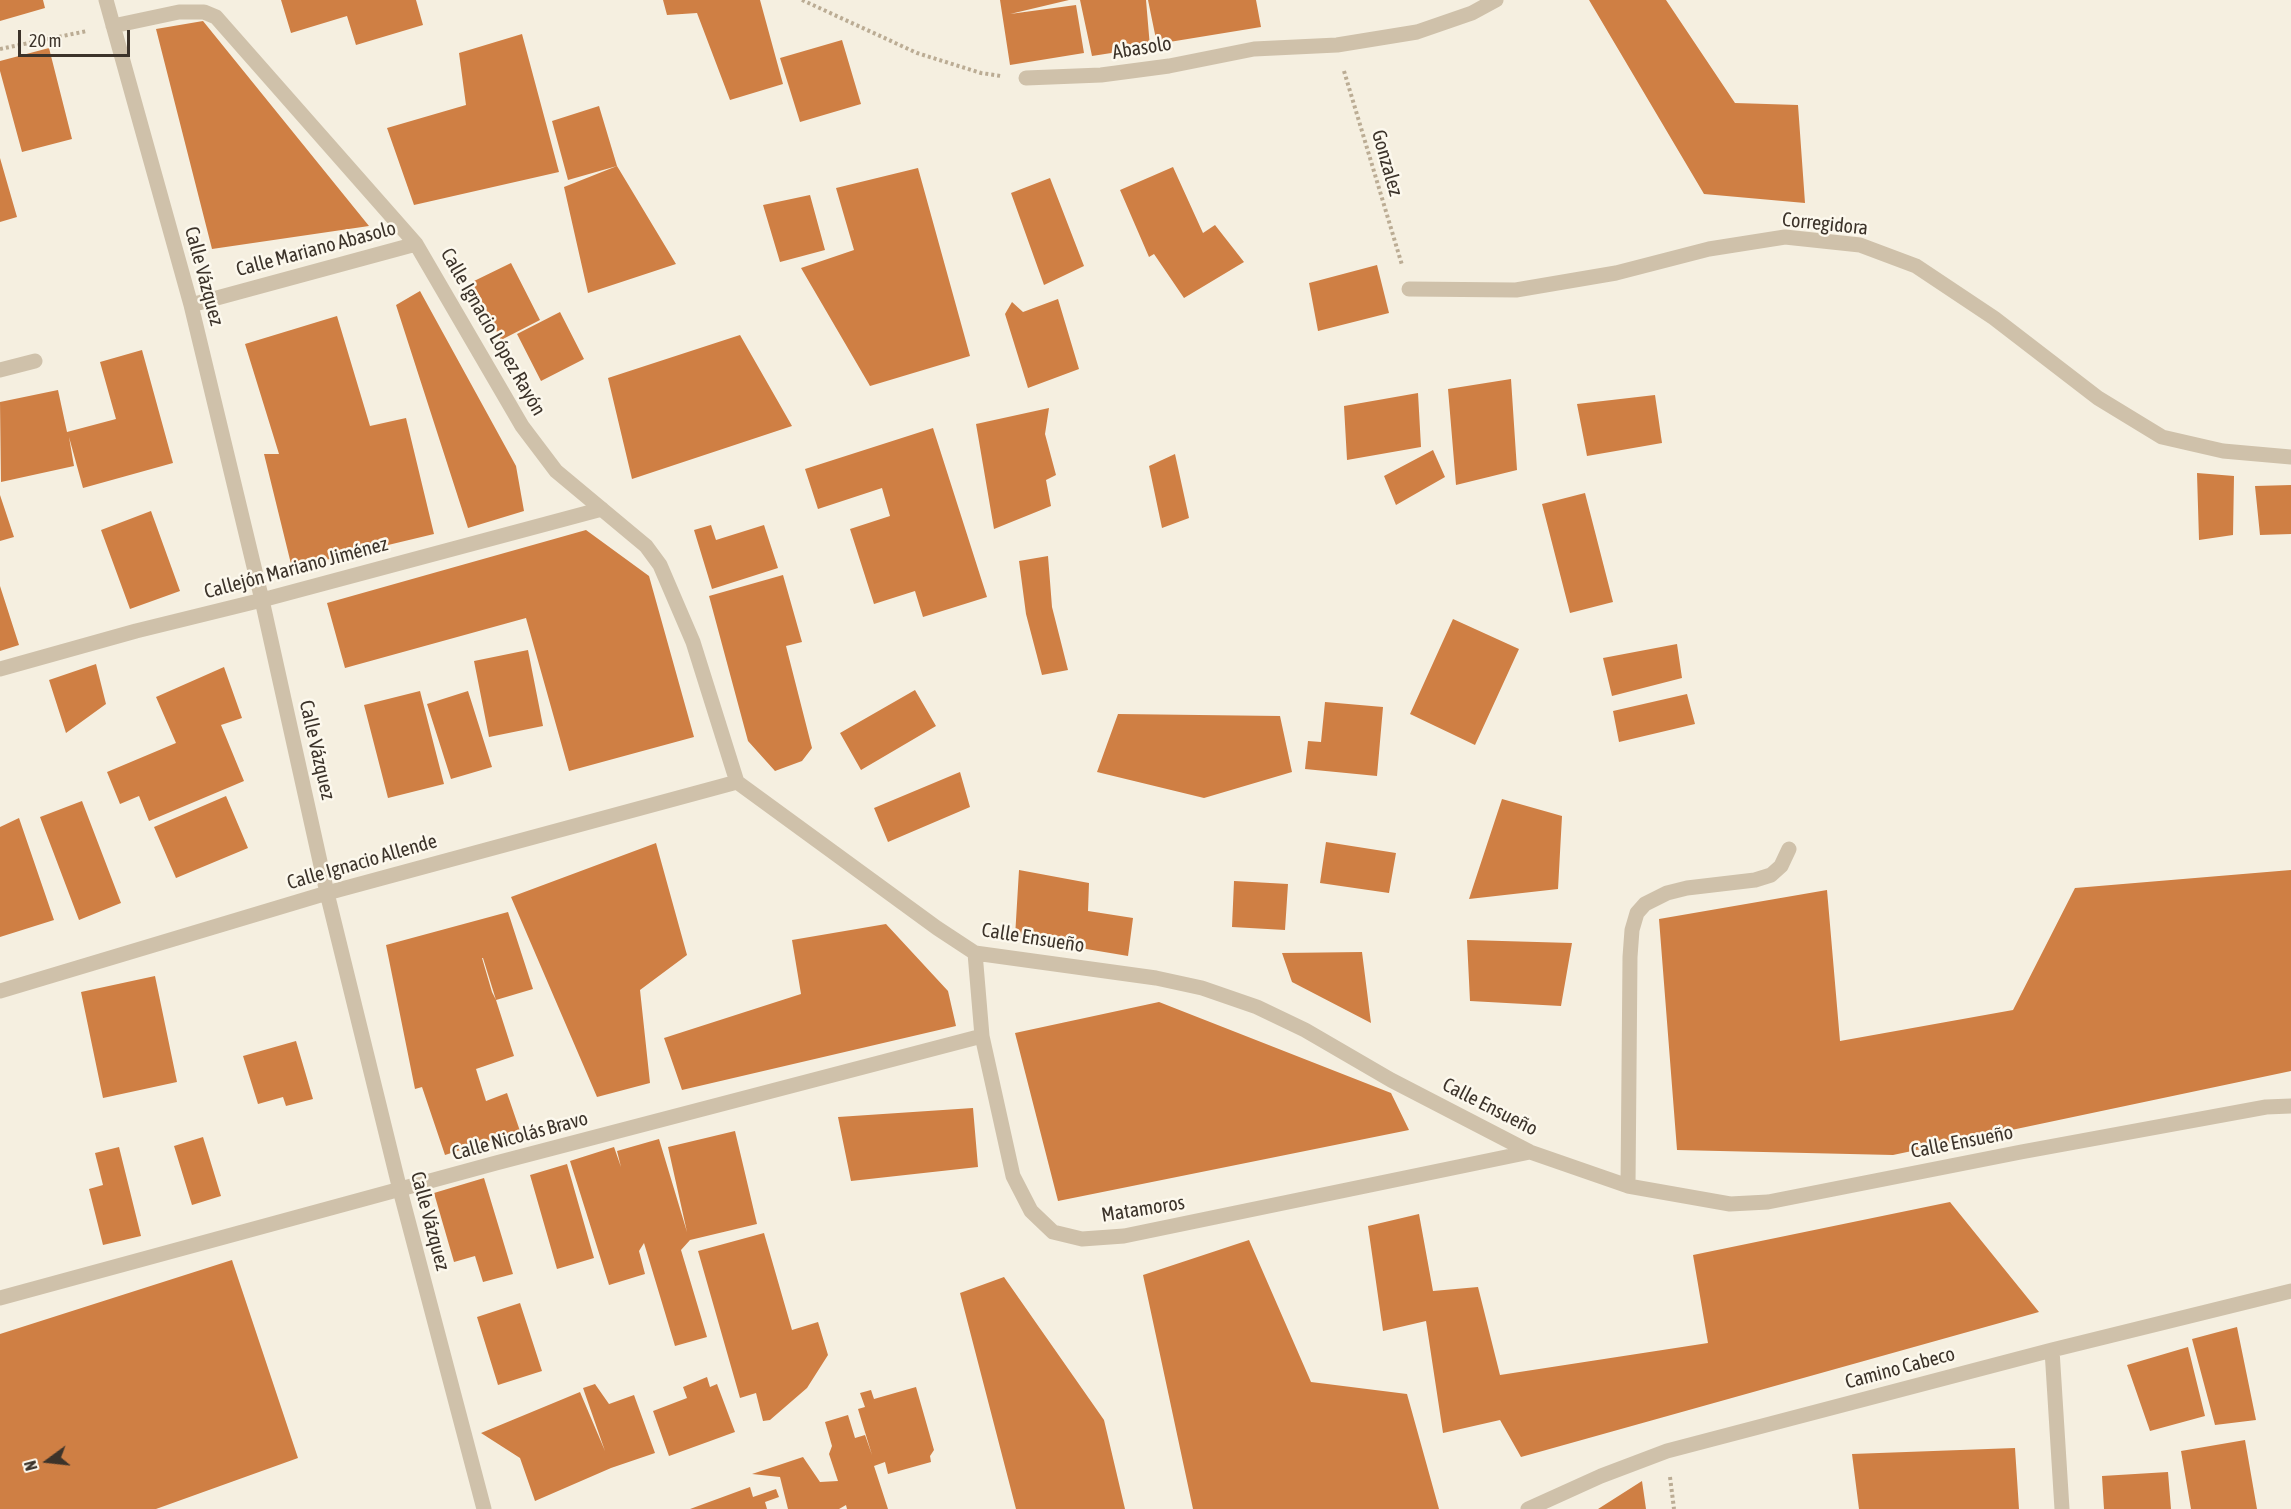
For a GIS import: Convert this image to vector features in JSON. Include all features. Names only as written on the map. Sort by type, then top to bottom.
[{"type":"street","name":"Calle Vázquez","points":[[106,0],[191,305],[262,600],[327,893],[400,1190],[484,1509]]},
{"type":"street","name":"Abasolo","points":[[1026,78],[1101,75],[1169,66],[1254,49],[1337,45],[1417,32],[1472,13],[1496,0]]},
{"type":"street","name":"Calle Ignacio López Rayón","points":[[113,26],[179,12],[204,12],[216,17],[416,244],[522,426],[556,471],[646,546],[660,565],[693,642],[737,782]]},
{"type":"street","name":"Corregidora","points":[[1409,289],[1516,290],[1616,273],[1709,249],[1785,237],[1860,245],[1916,266],[1994,318],[2098,398],[2162,437],[2223,451],[2291,457]]},
{"type":"street","name":"Calle Mariano Abasolo","points":[[191,305],[416,244]]},
{"type":"street","points":[[0,370],[35,361]]},
{"type":"street","name":"Callejón Mariano Jiménez","points":[[0,669],[136,630],[262,600],[602,509]]},
{"type":"street","name":"Calle Ignacio Allende","points":[[0,991],[327,893],[737,782]]},
{"type":"street","name":"Calle Ensueño","points":[[737,782],[937,928],[975,953],[1156,978],[1202,988],[1257,1007],[1305,1030],[1391,1080],[1530,1152],[1628,1186],[1730,1204],[1768,1202],[2266,1107],[2291,1106]]},
{"type":"street","points":[[1628,1186],[1630,957],[1632,930],[1637,913],[1645,904],[1667,893],[1687,888],[1755,880],[1771,875],[1781,866],[1789,849]]},
{"type":"street","name":"Matamoros","points":[[975,953],[982,1036],[1013,1176],[1031,1211],[1053,1232],[1082,1239],[1125,1236],[1530,1152]]},
{"type":"street","name":"Calle Nicolás Bravo","points":[[0,1298],[496,1163],[982,1036]]},
{"type":"street","name":"Camino Cabeco","points":[[1528,1509],[1601,1476],[1667,1451],[2052,1350],[2291,1291]]},
{"type":"street","points":[[2052,1350],[2062,1509]]},
{"type":"path","points":[[802,0],[917,53],[981,73],[1026,78]]},
{"type":"path","points":[[0,49],[113,26]]},
{"type":"path","name":"Gonzalez","points":[[1337,45],[1409,289]]},
{"type":"building","points":[[0,0],[43,0],[45,8],[0,21]]},
{"type":"building","points":[[281,0],[416,0],[423,25],[356,45],[347,16],[291,33]]},
{"type":"building","points":[[663,0],[760,0],[783,84],[730,100],[697,13],[667,15]]},
{"type":"building","points":[[1000,0],[1069,0],[1010,14],[1076,5],[1084,53],[1010,65]]},
{"type":"building","points":[[1080,0],[1146,0],[1150,47],[1092,56]]},
{"type":"building","points":[[1148,0],[1256,0],[1261,27],[1157,44]]},
{"type":"building","points":[[1589,0],[1666,0],[1735,103],[1798,105],[1805,203],[1704,194]]},
{"type":"building","points":[[203,21],[369,226],[212,249],[156,29]]},
{"type":"building","points":[[522,34],[559,172],[414,205],[387,128],[466,105],[459,53]]},
{"type":"building","points":[[842,40],[861,104],[800,122],[780,58]]},
{"type":"building","points":[[49,48],[72,139],[22,152],[0,71],[0,61]]},
{"type":"building","points":[[599,106],[617,166],[568,180],[552,121]]},
{"type":"building","points":[[0,158],[17,217],[0,222]]},
{"type":"building","points":[[617,166],[676,264],[588,293],[564,187]]},
{"type":"building","points":[[1173,167],[1203,233],[1215,225],[1244,262],[1184,298],[1154,254],[1149,257],[1120,190]]},
{"type":"building","points":[[918,168],[970,356],[870,386],[801,268],[854,250],[836,188]]},
{"type":"building","points":[[1050,178],[1084,266],[1044,285],[1011,193]]},
{"type":"building","points":[[810,195],[825,250],[780,262],[763,205]]},
{"type":"building","points":[[511,263],[540,320],[501,340],[472,282]]},
{"type":"building","points":[[1377,265],[1389,313],[1318,331],[1309,283]]},
{"type":"building","points":[[420,291],[516,466],[524,511],[468,528],[396,305]]},
{"type":"building","points":[[1058,299],[1079,369],[1028,388],[1005,314],[1012,302],[1023,312]]},
{"type":"building","points":[[560,312],[584,359],[541,381],[517,334]]},
{"type":"building","points":[[337,316],[370,426],[406,418],[434,534],[292,568],[264,454],[279,454],[245,344]]},
{"type":"building","points":[[740,335],[792,426],[632,479],[608,378]]},
{"type":"building","points":[[142,350],[173,463],[83,488],[69,437],[74,466],[1,482],[0,402],[58,390],[67,432],[116,419],[100,362]]},
{"type":"building","points":[[1511,379],[1517,470],[1456,485],[1448,389]]},
{"type":"building","points":[[1418,393],[1421,447],[1347,460],[1344,406]]},
{"type":"building","points":[[1655,395],[1662,443],[1587,456],[1577,404]]},
{"type":"building","points":[[1049,408],[1045,434],[1056,475],[1046,480],[1051,506],[994,529],[976,424]]},
{"type":"building","points":[[933,428],[987,597],[923,617],[915,591],[874,604],[850,529],[890,516],[882,488],[818,509],[805,469]]},
{"type":"building","points":[[1433,450],[1445,477],[1396,505],[1384,476]]},
{"type":"building","points":[[1175,454],[1189,518],[1162,528],[1149,466]]},
{"type":"building","points":[[2197,473],[2234,476],[2233,535],[2199,540]]},
{"type":"building","points":[[2291,485],[2291,534],[2260,535],[2255,486]]},
{"type":"building","points":[[1585,493],[1613,602],[1570,613],[1542,504]]},
{"type":"building","points":[[0,495],[14,537],[0,541]]},
{"type":"building","points":[[151,511],[180,591],[130,609],[101,530]]},
{"type":"building","points":[[711,525],[716,540],[764,525],[778,568],[712,589],[694,530]]},
{"type":"building","points":[[586,530],[649,576],[694,737],[569,771],[526,618],[345,668],[327,603]]},
{"type":"building","points":[[1048,556],[1052,607],[1068,670],[1042,675],[1026,614],[1019,561]]},
{"type":"building","points":[[783,575],[802,642],[786,646],[812,748],[802,761],[775,771],[748,741],[709,596]]},
{"type":"building","points":[[0,586],[19,645],[0,651]]},
{"type":"building","points":[[1453,619],[1519,649],[1475,745],[1410,714]]},
{"type":"building","points":[[1677,644],[1682,678],[1612,696],[1603,658]]},
{"type":"building","points":[[528,650],[543,726],[489,737],[474,661]]},
{"type":"building","points":[[96,664],[106,704],[66,733],[49,680]]},
{"type":"building","points":[[224,667],[242,718],[221,725],[244,781],[149,821],[139,796],[120,804],[107,772],[176,743],[156,697]]},
{"type":"building","points":[[915,690],[936,726],[861,770],[840,733]]},
{"type":"building","points":[[420,691],[444,784],[388,798],[364,705]]},
{"type":"building","points":[[468,691],[492,767],[451,779],[427,704]]},
{"type":"building","points":[[1687,694],[1695,724],[1619,742],[1613,711]]},
{"type":"building","points":[[1325,702],[1383,707],[1377,776],[1305,769],[1308,741],[1321,742]]},
{"type":"building","points":[[1118,714],[1280,716],[1292,772],[1204,798],[1097,772]]},
{"type":"building","points":[[960,772],[970,807],[888,842],[874,808]]},
{"type":"building","points":[[226,796],[248,848],[176,878],[154,827]]},
{"type":"building","points":[[1502,799],[1562,816],[1558,889],[1469,899]]},
{"type":"building","points":[[82,801],[121,903],[79,920],[40,817]]},
{"type":"building","points":[[19,818],[54,920],[0,937],[0,827]]},
{"type":"building","points":[[1326,842],[1396,853],[1389,893],[1320,883]]},
{"type":"building","points":[[656,843],[687,955],[640,990],[650,1083],[597,1097],[511,897]]},
{"type":"building","points":[[1019,870],[1089,883],[1088,911],[1133,918],[1128,956],[1015,937]]},
{"type":"building","points":[[2291,870],[2291,1071],[1893,1155],[1677,1150],[1659,919],[1827,890],[1840,1041],[2013,1010],[2075,888]]},
{"type":"building","points":[[1234,881],[1288,884],[1285,930],[1232,927]]},
{"type":"building","points":[[508,912],[533,989],[496,1000],[514,1056],[476,1069],[486,1101],[507,1093],[520,1131],[445,1155],[422,1087],[415,1089],[386,945]],"holes":[[[482,958],[496,1000],[492,992]]]},
{"type":"building","points":[[886,924],[948,991],[956,1026],[682,1090],[664,1038],[801,994],[792,940]]},
{"type":"building","points":[[1467,940],[1572,943],[1561,1006],[1470,1001]]},
{"type":"building","points":[[1362,952],[1371,1023],[1292,982],[1282,953]]},
{"type":"building","points":[[155,976],[177,1082],[103,1098],[81,992]]},
{"type":"building","points":[[1159,1002],[1391,1093],[1409,1130],[1058,1201],[1015,1033]]},
{"type":"building","points":[[296,1041],[313,1099],[286,1106],[283,1097],[258,1104],[243,1056]]},
{"type":"building","points":[[973,1108],[978,1167],[851,1181],[838,1117]]},
{"type":"building","points":[[735,1131],[757,1224],[690,1240],[681,1250],[707,1337],[675,1346],[644,1243],[639,1251],[645,1274],[609,1285],[570,1161],[614,1147],[621,1167],[617,1151],[659,1139],[687,1232],[668,1147]]},
{"type":"building","points":[[203,1137],[221,1196],[192,1205],[174,1146]]},
{"type":"building","points":[[119,1147],[141,1236],[103,1245],[89,1189],[103,1185],[95,1153]]},
{"type":"building","points":[[567,1164],[594,1258],[557,1269],[530,1175]]},
{"type":"building","points":[[484,1178],[513,1274],[483,1282],[475,1256],[454,1262],[434,1193]]},
{"type":"building","points":[[1950,1202],[2039,1312],[1521,1457],[1500,1420],[1443,1433],[1426,1321],[1383,1331],[1368,1226],[1419,1214],[1433,1291],[1478,1287],[1500,1375],[1708,1343],[1693,1255]]},
{"type":"building","points":[[764,1233],[792,1330],[818,1322],[828,1355],[807,1388],[770,1420],[763,1421],[756,1393],[740,1398],[698,1251]]},
{"type":"building","points":[[1249,1240],[1311,1382],[1407,1394],[1439,1509],[1193,1509],[1143,1275]]},
{"type":"building","points":[[232,1260],[298,1458],[156,1509],[0,1509],[0,1334]]},
{"type":"building","points":[[1004,1277],[1104,1420],[1125,1509],[1016,1509],[960,1293]]},
{"type":"building","points":[[520,1303],[542,1371],[498,1385],[477,1317]]},
{"type":"building","points":[[2237,1327],[2256,1420],[2215,1425],[2192,1339]]},
{"type":"building","points":[[2188,1347],[2205,1416],[2150,1431],[2127,1365]]},
{"type":"building","points":[[707,1377],[710,1387],[717,1384],[735,1432],[669,1456],[653,1411],[687,1398],[683,1387]]},
{"type":"building","points":[[595,1384],[609,1404],[634,1395],[655,1453],[611,1468],[535,1501],[520,1458],[481,1433],[580,1392],[605,1451],[583,1388]]},
{"type":"building","points":[[916,1387],[934,1450],[930,1456],[931,1462],[888,1474],[885,1462],[874,1466],[888,1509],[847,1509],[846,1505],[839,1509],[788,1509],[780,1477],[752,1474],[803,1457],[820,1482],[838,1481],[829,1454],[832,1446],[825,1422],[848,1415],[855,1438],[865,1435],[872,1455],[858,1409],[865,1407],[860,1393],[871,1390],[874,1399]]},
{"type":"building","points":[[2245,1440],[2257,1509],[2191,1509],[2181,1451]]},
{"type":"building","points":[[2015,1448],[2019,1509],[1859,1509],[1852,1454]]},
{"type":"building","points":[[2168,1472],[2171,1509],[2104,1509],[2102,1476]]},
{"type":"building","points":[[1642,1481],[1646,1509],[1598,1509]]},
{"type":"building","points":[[750,1487],[753,1497],[776,1489],[779,1497],[765,1502],[767,1509],[690,1509]]}]
